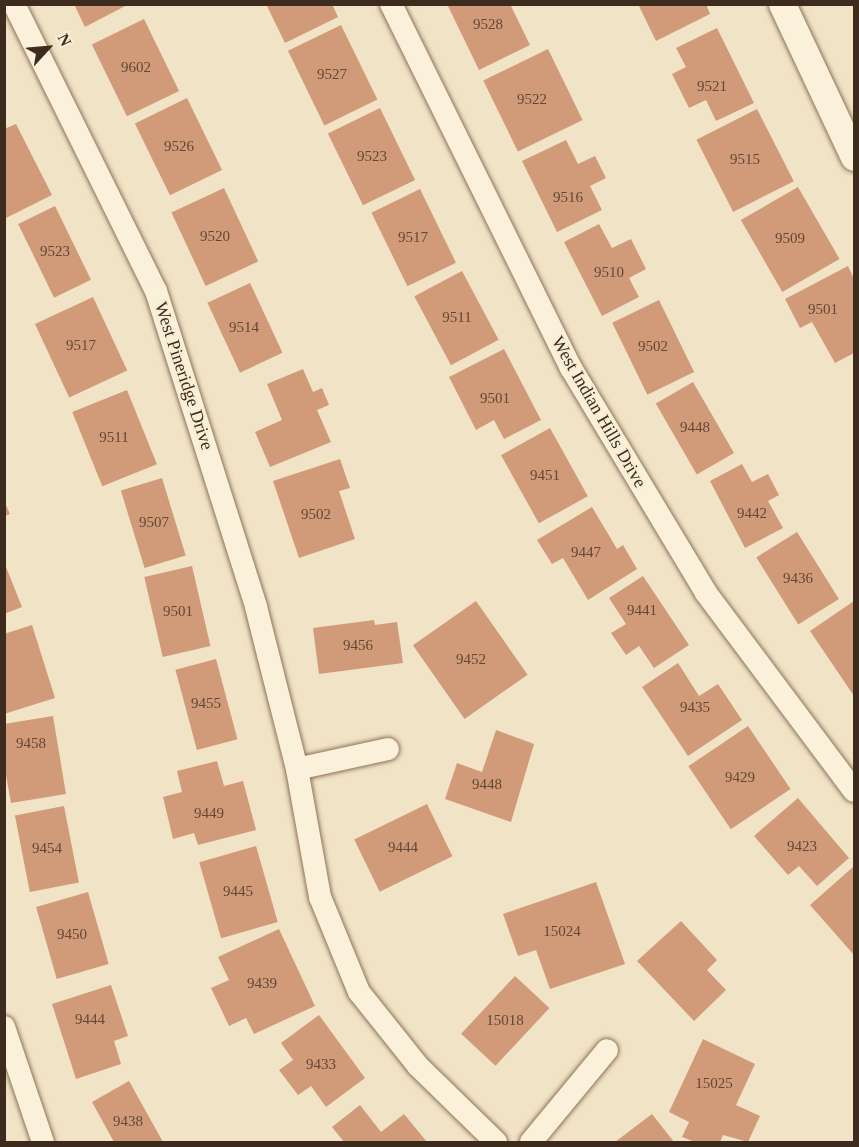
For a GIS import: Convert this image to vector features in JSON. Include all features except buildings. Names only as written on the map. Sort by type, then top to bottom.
[{"type":"street","name":"West Pineridge Drive","points":[[14,4],[156,291],[252,596],[297,769],[320,897],[359,992],[418,1066],[496,1143]]},
{"type":"street","name":"West Indian Hills Drive","points":[[391,4],[571,368],[706,593],[855,791]]},
{"type":"street","points":[[782,4],[855,157]]},
{"type":"street","points":[[297,769],[388,748]]},
{"type":"street","points":[[4,1026],[43,1143]]},
{"type":"street","points":[[531,1143],[607,1050]]}]
